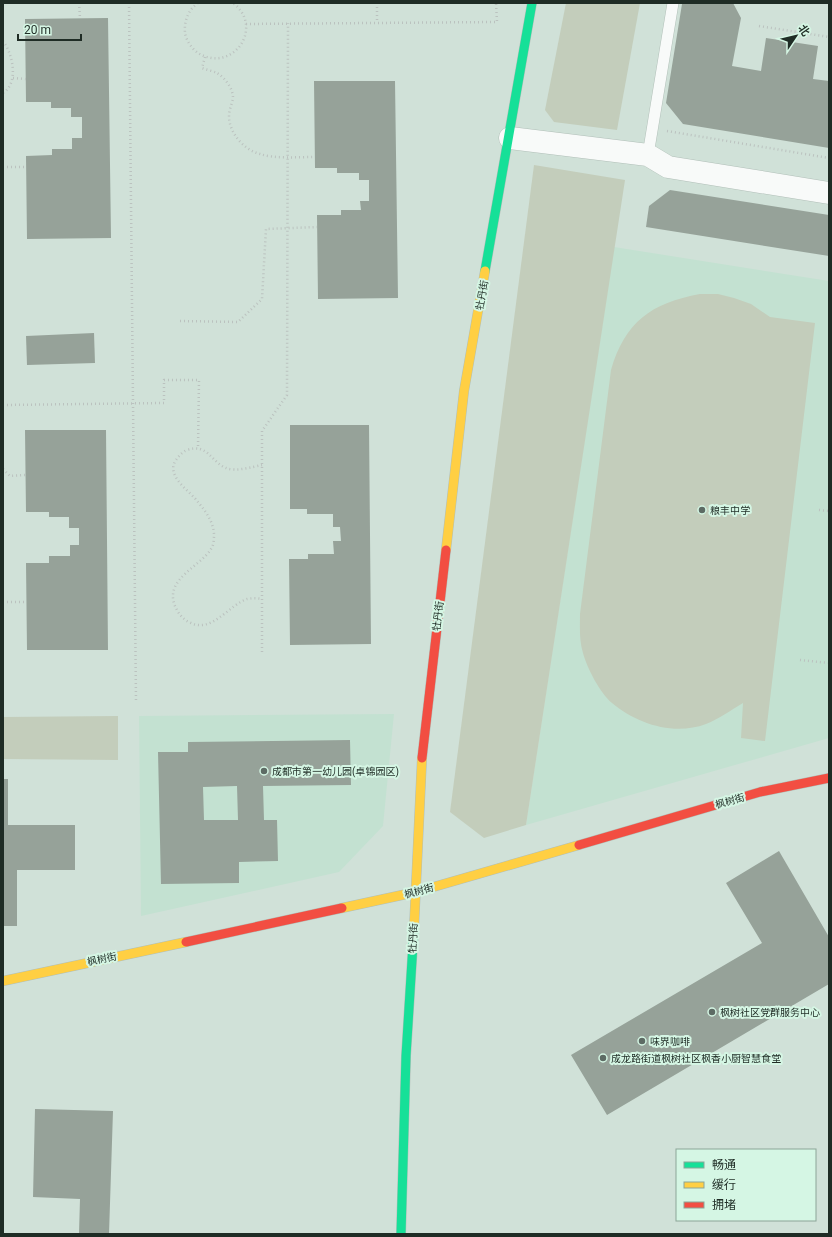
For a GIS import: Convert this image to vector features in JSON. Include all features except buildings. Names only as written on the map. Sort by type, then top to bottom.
[{"type":"street","name":"牡丹街","points":[[401,1234],[406,1056],[416,892],[421,763],[464,391],[510,138],[532,3]]},
{"type":"street","points":[[510,138],[648,155],[668,167],[829,193]]},
{"type":"street","name":"枫树街","points":[[3,981],[416,892],[760,792],[829,778]]},
{"type":"lane","points":[[648,155],[673,3]]},
{"type":"path","points":[[79,3],[80,18]]},
{"type":"path","points":[[129,3],[136,702]]},
{"type":"path","points":[[198,3],[193,6],[188,14],[185,24],[189,44],[196,52],[205,57],[215,58],[226,57],[235,52],[242,44],[246,24],[243,14],[233,3]]},
{"type":"path","points":[[377,3],[377,23]]},
{"type":"path","points":[[246,24],[497,22],[496,3]]},
{"type":"path","points":[[262,652],[262,430],[287,396],[288,24]]},
{"type":"path","points":[[759,26],[829,37]]},
{"type":"path","points":[[3,41],[8,47],[12,64],[13,78],[8,90],[3,93]]},
{"type":"path","points":[[205,57],[202,68],[217,73],[229,84],[233,100],[229,116],[231,127],[247,149],[260,155],[315,157]]},
{"type":"path","points":[[13,78],[26,79]]},
{"type":"path","points":[[653,129],[829,158]]},
{"type":"path","points":[[3,167],[26,167]]},
{"type":"path","points":[[180,321],[238,322],[262,299],[266,229],[318,228]]},
{"type":"path","points":[[3,405],[133,402],[164,403],[164,380],[199,380],[198,449]]},
{"type":"path","points":[[262,465],[234,469],[226,468],[211,456],[198,449],[186,451],[179,456],[174,463],[174,472],[178,481],[197,500],[213,524],[214,536],[213,546],[207,556],[176,583],[173,593],[173,602],[177,612],[184,620],[192,624],[204,625],[212,622],[244,601],[256,598],[262,599]]},
{"type":"path","points":[[3,469],[10,476],[26,475]]},
{"type":"path","points":[[819,510],[829,511]]},
{"type":"path","points":[[3,602],[27,602]]},
{"type":"path","points":[[800,660],[829,663]]},
{"type":"shaded area","points":[[566,3],[640,3],[617,130],[554,122],[545,110]]},
{"type":"shaded area","points":[[534,165],[625,180],[526,825],[484,838],[450,812]]},
{"type":"shaded area","name":"粮丰中学","points":[[614,247],[829,281],[829,738],[526,825]]},
{"type":"shaded area","name":"粮丰中学","points":[[700,294],[718,294],[734,298],[751,304],[770,317],[815,323],[765,741],[741,738],[743,703],[711,722],[681,729],[656,726],[633,717],[607,699],[594,680],[583,653],[581,643],[580,614],[611,370],[624,339],[632,327],[642,317],[667,303]]},
{"type":"shaded area","name":"成都市第一幼儿园(卓锦园区)","points":[[394,714],[383,826],[339,872],[141,916],[139,716]]},
{"type":"shaded area","points":[[118,716],[118,760],[3,759],[3,717]]},
{"type":"traffic: fast","points":[[485,271],[532,3]]},
{"type":"traffic: fast","points":[[401,1234],[406,1056],[414,928]]},
{"type":"traffic: slow","points":[[446,550],[464,391],[485,271]]},
{"type":"traffic: slow","points":[[414,928],[422,758]]},
{"type":"traffic: slow","points":[[342,908],[416,892],[579,845]]},
{"type":"traffic: slow","points":[[3,981],[186,942]]},
{"type":"traffic: jam","points":[[422,758],[446,550]]},
{"type":"traffic: jam","points":[[579,845],[760,792],[829,778]]},
{"type":"traffic: jam","points":[[186,942],[342,908]]},
{"type":"place","name":"粮丰中学","points":[[702,510]]},
{"type":"place","name":"成都市第一幼儿园(卓锦园区)","points":[[264,771]]},
{"type":"place","name":"枫树社区党群服务中心","points":[[712,1012]]},
{"type":"place","name":"味界咖啡","points":[[642,1041]]},
{"type":"place","name":"成龙路街道枫树社区枫香小厨智慧食堂","points":[[603,1058]]}]
